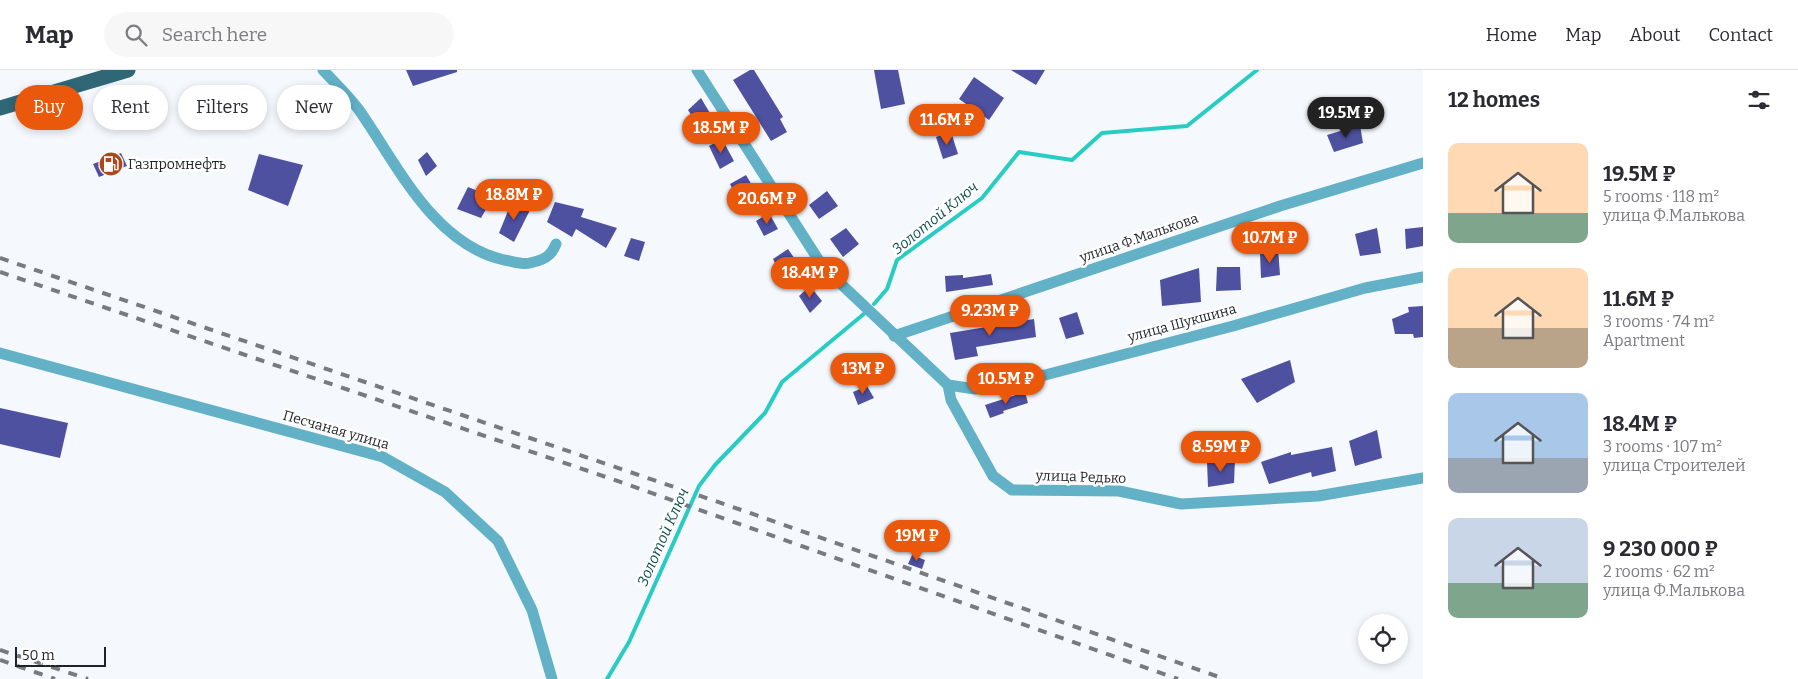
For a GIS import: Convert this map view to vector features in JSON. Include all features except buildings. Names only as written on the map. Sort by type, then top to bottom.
[{"type":"main road","points":[[0,108],[128,70]]},
{"type":"street","points":[[323,70],[357,107],[409,185],[434,218],[458,239],[484,255],[525,264],[544,260],[553,253],[556,244]]},
{"type":"street","points":[[697,70],[823,267],[948,385]]},
{"type":"street","name":"улица Ф.Малькова","points":[[894,336],[1280,206],[1423,163]]},
{"type":"street","name":"улица Шукшина","points":[[948,385],[974,389],[1045,374],[1233,326],[1366,288],[1423,277]]},
{"type":"street","name":"Песчаная улица","points":[[0,352],[383,456],[445,492],[498,541],[532,610],[552,679]]},
{"type":"street","name":"улица Редько","points":[[948,385],[950,400],[993,476],[1012,490],[1119,491],[1181,504],[1318,496],[1423,478]]},
{"type":"waterway","name":"Золотой Ключ","points":[[874,304],[887,289],[897,260],[982,198],[1019,152],[1072,160],[1102,133],[1187,126],[1257,70]]},
{"type":"waterway","name":"Золотой Ключ","points":[[607,679],[629,642],[699,486],[715,465],[765,413],[782,382],[865,313]]},
{"type":"railway","points":[[0,258],[727,505],[1225,679]]},
{"type":"railway","points":[[0,272],[609,478],[1178,679]]},
{"type":"railway","points":[[0,650],[88,679]]},
{"type":"railway","points":[[0,660],[55,679]]},
{"type":"place","name":"Газпромнефть","points":[[111,164]]}]
